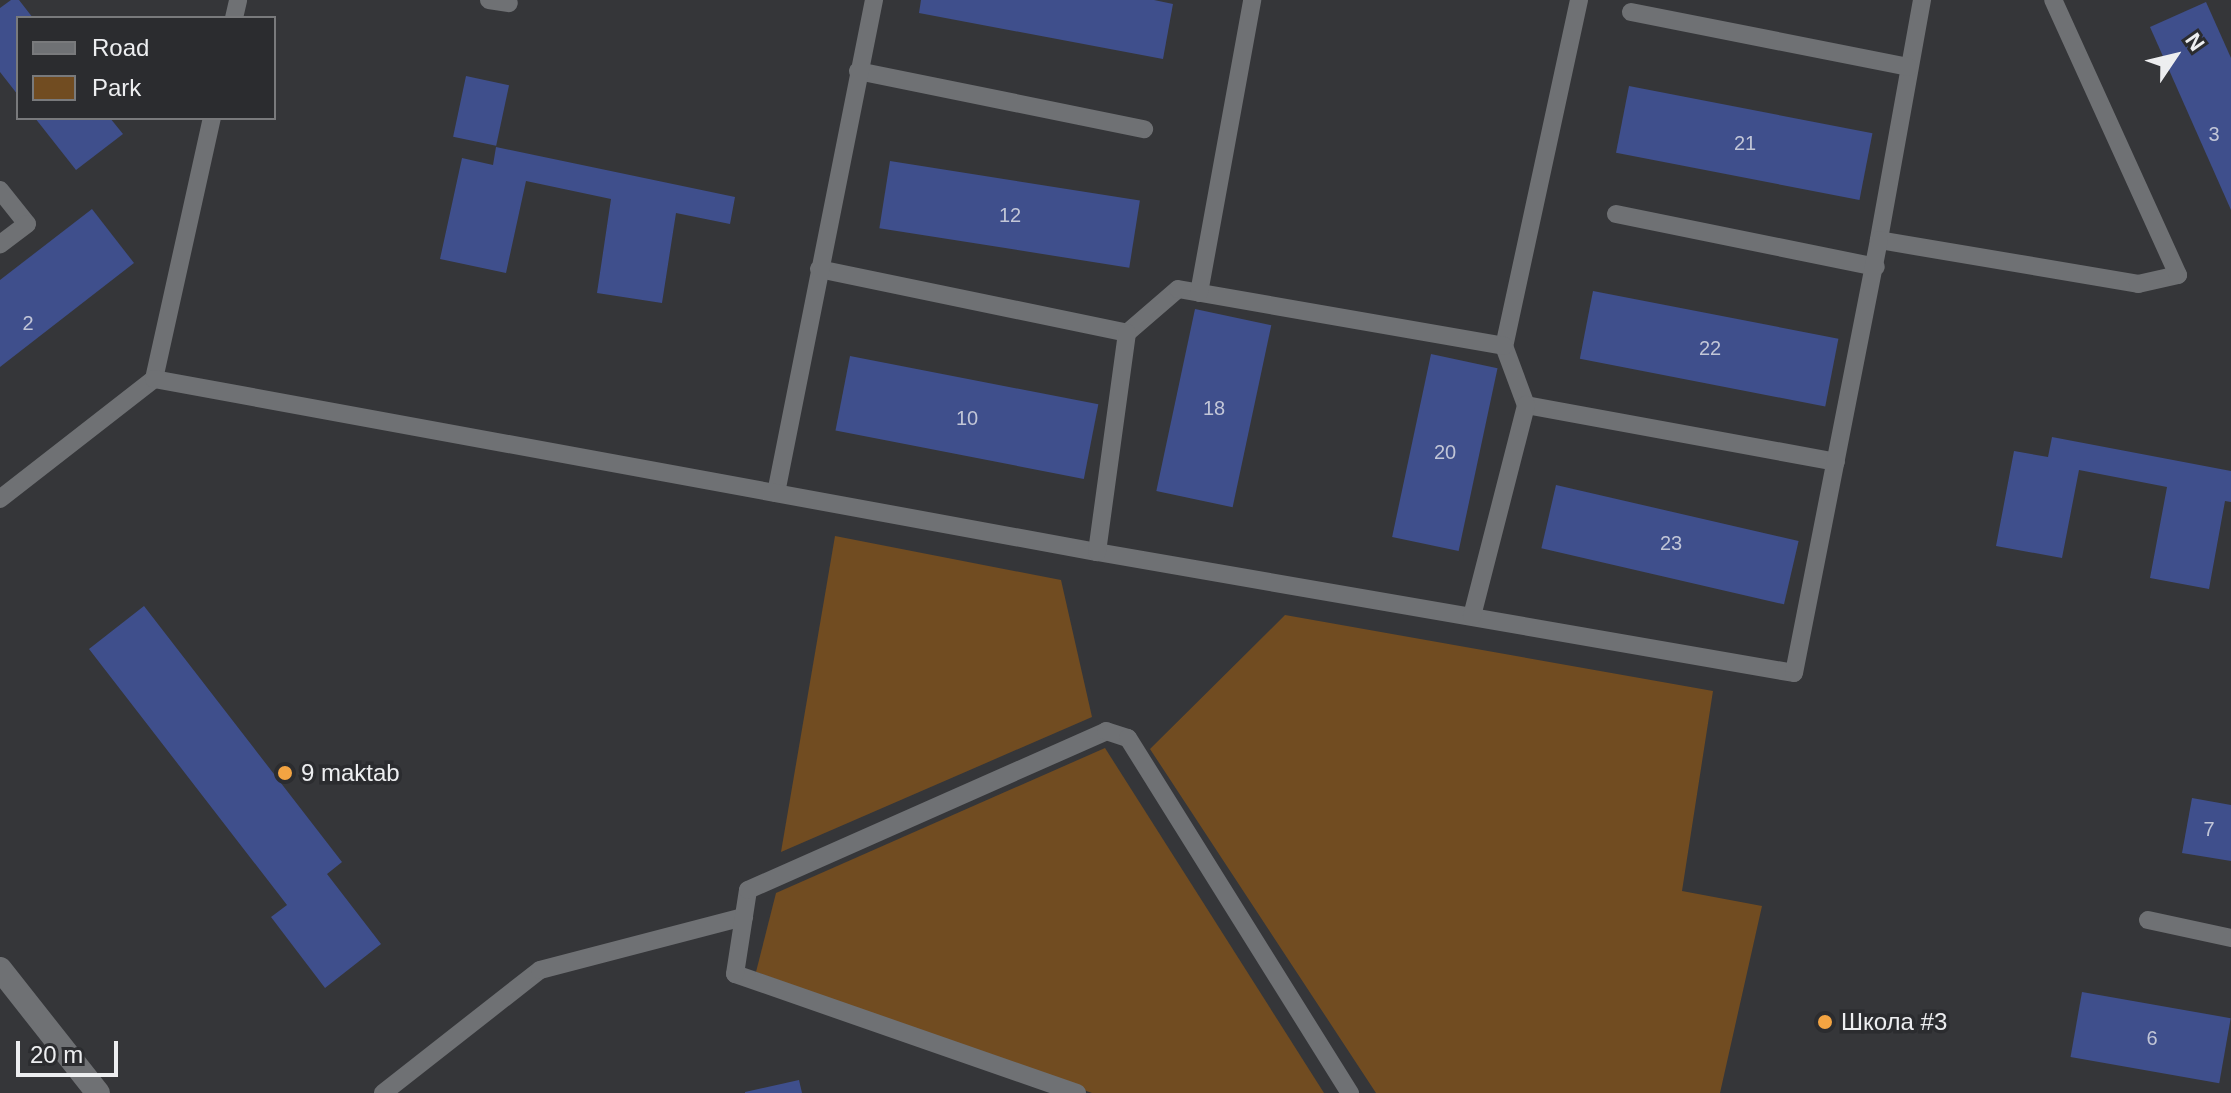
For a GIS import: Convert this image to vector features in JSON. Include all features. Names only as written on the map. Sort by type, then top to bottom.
[{"type":"main road","points":[[0,969],[98,1093]]},
{"type":"lane","points":[[489,0],[509,3]]},
{"type":"lane","points":[[776,493],[874,0]]},
{"type":"lane","points":[[1199,293],[1252,0]]},
{"type":"lane","points":[[1472,616],[1526,405],[1504,346],[1579,0]]},
{"type":"lane","points":[[154,379],[1097,552],[1794,673],[1876,267],[1922,0]]},
{"type":"lane","points":[[1879,240],[2138,284],[2178,275],[2053,0]]},
{"type":"lane","points":[[1631,12],[1909,67]]},
{"type":"lane","points":[[858,71],[1144,129]]},
{"type":"lane","points":[[0,499],[154,379],[212,120]]},
{"type":"lane","points":[[0,190],[27,224],[0,244]]},
{"type":"lane","points":[[1616,214],[1876,267]]},
{"type":"lane","points":[[819,269],[1127,333]]},
{"type":"lane","points":[[1097,552],[1127,333],[1178,289],[1504,346]]},
{"type":"lane","points":[[1526,405],[1836,462]]},
{"type":"lane","points":[[1077,1093],[735,974],[748,890],[1106,731],[1128,738],[1350,1093]]},
{"type":"lane","points":[[383,1093],[540,970],[744,917]]},
{"type":"lane","points":[[2148,920],[2231,938]]},
{"type":"green space","points":[[835,536],[1061,580],[1092,717],[781,852]]},
{"type":"green space","points":[[1285,615],[1713,691],[1682,891],[1762,906],[1720,1093],[1376,1093],[1150,749]]},
{"type":"green space","points":[[1105,748],[1324,1093],[1092,1093],[756,972],[776,893]]},
{"type":"building","points":[[11,0],[19,0],[31,16],[16,16],[16,92],[0,72],[0,8]]},
{"type":"building","points":[[921,0],[1154,0],[1173,4],[1163,59],[919,13]]},
{"type":"building","points":[[2206,2],[2231,58],[2231,210],[2150,27]]},
{"type":"building","points":[[466,76],[509,85],[496,146],[453,137]]},
{"type":"building","points":[[1629,86],[1872,133],[1859,200],[1616,153]]},
{"type":"building","points":[[37,120],[112,120],[123,134],[76,170]]},
{"type":"building","points":[[496,147],[735,197],[730,224],[676,213],[662,303],[597,293],[611,199],[526,181],[506,273],[440,259],[462,158],[493,165]]},
{"type":"building","points":[[890,161],[1140,201],[1129,268],[879,228]]},
{"type":"building","points":[[92,209],[134,263],[0,367],[0,280]]},
{"type":"building","points":[[1593,291],[1838,339],[1825,406],[1580,359]]},
{"type":"building","points":[[1195,309],[1271,325],[1233,507],[1156,491]]},
{"type":"building","points":[[1431,354],[1498,368],[1459,551],[1392,537]]},
{"type":"building","points":[[850,356],[1098,404],[1084,479],[835,431]]},
{"type":"building","points":[[2052,437],[2231,471],[2231,502],[2225,501],[2209,589],[2150,578],[2167,487],[2079,470],[2062,558],[1996,546],[2014,451],[2048,457]]},
{"type":"building","points":[[1556,485],[1799,541],[1784,604],[1541,548]]},
{"type":"building","points":[[144,606],[342,862],[327,874],[381,944],[325,988],[271,917],[287,905],[89,649]]},
{"type":"building","points":[[2192,798],[2231,805],[2231,861],[2182,853]]},
{"type":"building","points":[[2082,992],[2231,1018],[2219,1083],[2071,1057]]},
{"type":"building","points":[[799,1080],[802,1093],[745,1093],[745,1092]]},
{"type":"place","name":"9 maktab","points":[[285,773]]},
{"type":"place","name":"Школа #3","points":[[1825,1022]]}]
